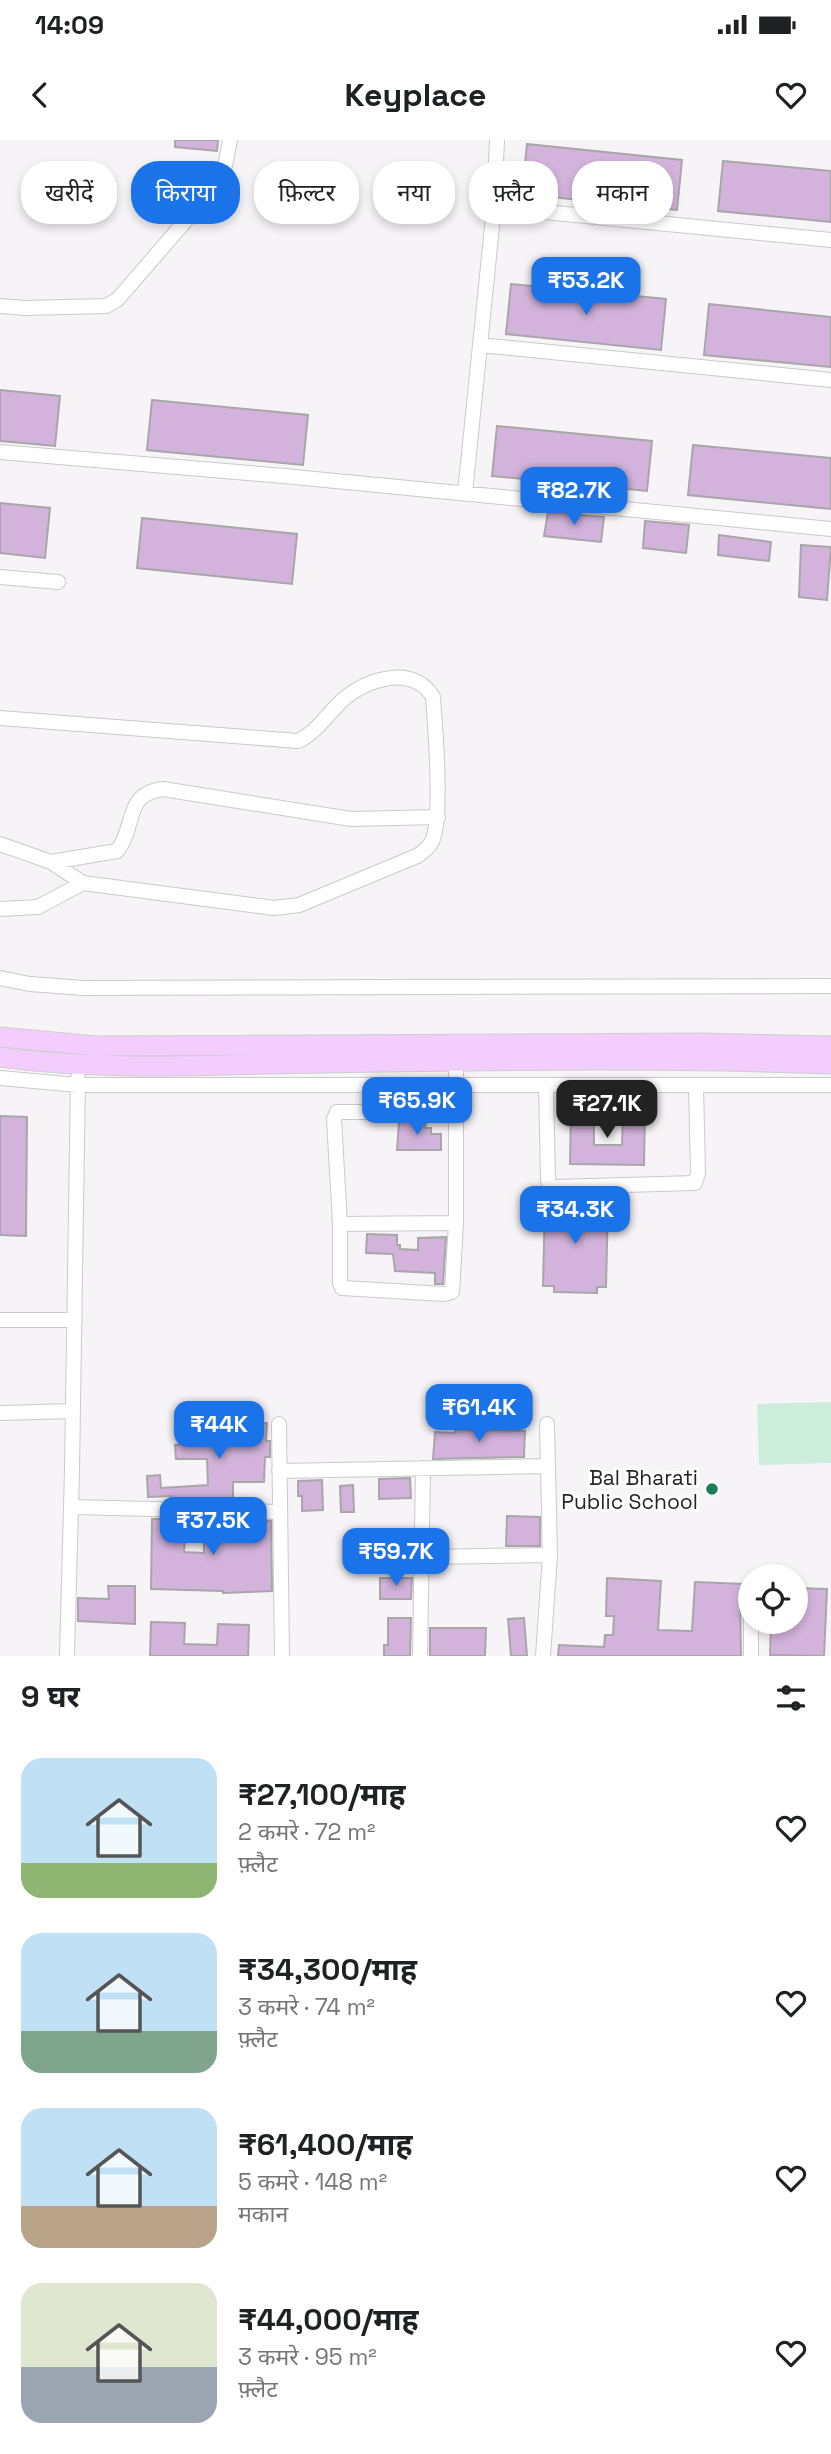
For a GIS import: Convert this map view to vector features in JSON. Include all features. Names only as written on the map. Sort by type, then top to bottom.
[{"type":"main road","points":[[0,1037],[96,1046],[689,1043],[831,1045]]},
{"type":"main road","points":[[0,1057],[78,1075],[456,1062],[743,1061],[831,1064]]},
{"type":"street","points":[[0,306],[106,306],[117,300],[207,196],[225,166],[230,140]]},
{"type":"street","points":[[496,161],[497,140]]},
{"type":"street","points":[[558,213],[831,240]]},
{"type":"street","points":[[465,493],[492,224]]},
{"type":"street","points":[[480,345],[831,380]]},
{"type":"street","points":[[0,452],[831,529]]},
{"type":"street","points":[[0,577],[58,582]]},
{"type":"street","points":[[0,718],[298,741],[308,737],[345,698],[356,691],[386,678],[401,677],[426,687],[433,697],[438,817],[433,840],[426,851],[417,856],[299,905],[274,908],[83,883],[51,862],[0,844]]},
{"type":"street","points":[[51,862],[117,850],[123,843],[138,798],[149,790],[163,789],[351,819],[438,817]]},
{"type":"street","points":[[0,909],[38,907],[83,883]]},
{"type":"street","points":[[0,978],[30,984],[83,988],[831,986]]},
{"type":"street","points":[[456,1062],[456,1085],[456,1112],[456,1223],[452,1292],[444,1294],[342,1288],[334,1119],[337,1112],[456,1112]]},
{"type":"street","points":[[67,1656],[78,1075]]},
{"type":"street","points":[[0,1078],[78,1075],[456,1085],[831,1085]]},
{"type":"street","points":[[546,1085],[548,1180],[550,1186],[554,1187],[695,1183],[698,1173],[696,1085]]},
{"type":"street","points":[[340,1224],[456,1223]]},
{"type":"street","points":[[0,1320],[75,1320]]},
{"type":"street","points":[[0,1413],[73,1410]]},
{"type":"street","points":[[279,1424],[282,1656]]},
{"type":"street","points":[[542,1656],[550,1555],[547,1424]]},
{"type":"street","points":[[279,1471],[548,1466]]},
{"type":"street","points":[[420,1656],[423,1468]]},
{"type":"street","points":[[71,1507],[279,1512]]},
{"type":"street","points":[[422,1557],[550,1555]]},
{"type":"street","points":[[751,1634],[751,1656]]},
{"type":"green space","points":[[831,1402],[831,1463],[759,1465],[757,1404]]},
{"type":"building","points":[[175,140],[218,140],[217,151],[175,147]]},
{"type":"building","points":[[527,144],[682,160],[677,210],[673,210],[673,161],[572,161],[572,199],[558,198],[558,161],[525,161]]},
{"type":"building","points":[[723,161],[831,171],[831,222],[718,211]]},
{"type":"building","points":[[511,284],[666,299],[661,350],[506,334]]},
{"type":"building","points":[[709,304],[831,317],[831,367],[704,355]]},
{"type":"building","points":[[0,390],[60,396],[55,446],[0,441]]},
{"type":"building","points":[[152,400],[308,415],[303,465],[147,450]]},
{"type":"building","points":[[497,426],[652,441],[647,491],[492,476]]},
{"type":"building","points":[[693,445],[831,458],[831,509],[688,495]]},
{"type":"building","points":[[0,503],[50,508],[45,558],[0,553]]},
{"type":"building","points":[[548,512],[604,517],[601,542],[544,536]]},
{"type":"building","points":[[142,518],[297,534],[292,584],[137,568]]},
{"type":"building","points":[[645,521],[689,525],[686,553],[643,548]]},
{"type":"building","points":[[719,535],[771,542],[769,561],[718,555]]},
{"type":"building","points":[[801,545],[831,547],[827,600],[799,597]]},
{"type":"building","points":[[571,1109],[594,1110],[594,1145],[622,1145],[623,1110],[645,1111],[644,1165],[570,1164]]},
{"type":"building","points":[[0,1116],[27,1117],[26,1236],[0,1235]]},
{"type":"building","points":[[399,1122],[426,1122],[425,1128],[431,1128],[431,1134],[441,1134],[441,1150],[397,1150]]},
{"type":"building","points":[[545,1201],[608,1203],[606,1287],[597,1287],[597,1293],[554,1292],[554,1286],[543,1286]]},
{"type":"building","points":[[367,1234],[397,1235],[400,1249],[418,1250],[418,1238],[446,1237],[443,1284],[435,1284],[435,1273],[395,1271],[393,1254],[366,1253]]},
{"type":"building","points":[[217,1422],[217,1443],[236,1443],[235,1424],[267,1423],[266,1441],[270,1441],[270,1457],[265,1457],[264,1482],[233,1482],[233,1501],[148,1497],[147,1476],[160,1475],[161,1488],[208,1485],[207,1459],[176,1459],[175,1445],[184,1444],[184,1424]]},
{"type":"building","points":[[455,1430],[525,1431],[524,1457],[433,1459],[435,1432],[455,1433]]},
{"type":"building","points":[[410,1478],[411,1498],[379,1499],[379,1479]]},
{"type":"building","points":[[322,1480],[323,1510],[302,1511],[298,1481]]},
{"type":"building","points":[[353,1485],[354,1512],[341,1512],[340,1486]]},
{"type":"building","points":[[507,1516],[540,1517],[540,1546],[506,1546]]},
{"type":"building","points":[[152,1519],[186,1519],[184,1552],[204,1553],[204,1520],[271,1521],[272,1591],[223,1593],[151,1589]]},
{"type":"building","points":[[380,1578],[412,1578],[411,1599],[380,1599]]},
{"type":"building","points":[[607,1578],[661,1581],[658,1630],[692,1631],[695,1582],[738,1584],[741,1656],[558,1656],[559,1645],[604,1647],[605,1635],[613,1635],[614,1616],[606,1616]]},
{"type":"building","points":[[108,1586],[135,1586],[135,1624],[78,1621],[78,1598],[109,1599]]},
{"type":"building","points":[[808,1588],[827,1589],[824,1656],[770,1655],[771,1634],[808,1634]]},
{"type":"building","points":[[388,1618],[411,1618],[410,1656],[384,1656],[384,1645],[388,1645]]},
{"type":"building","points":[[524,1618],[527,1656],[511,1656],[508,1619]]},
{"type":"building","points":[[151,1622],[185,1623],[184,1644],[217,1645],[218,1624],[249,1625],[248,1656],[150,1656]]},
{"type":"building","points":[[430,1628],[486,1628],[485,1656],[430,1656]]},
{"type":"place","name":"Bal Bharati Public School","points":[[712,1489]]}]
